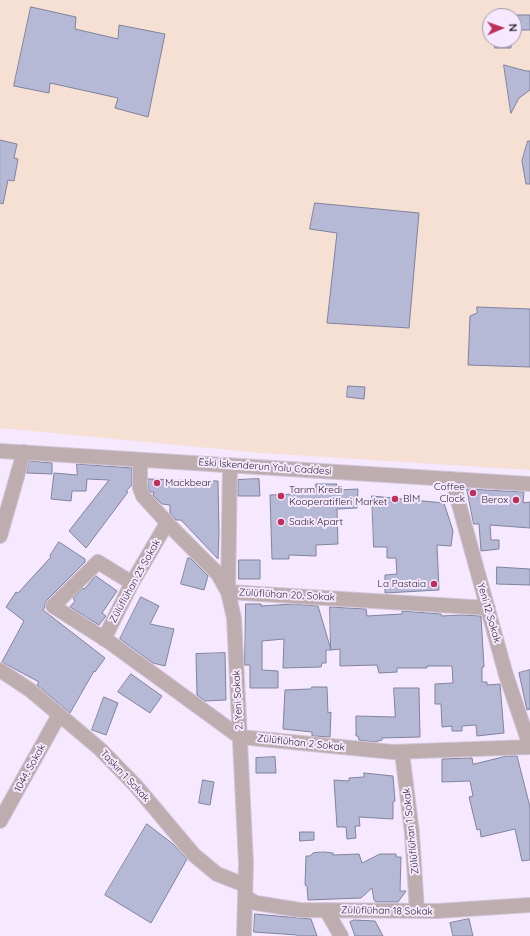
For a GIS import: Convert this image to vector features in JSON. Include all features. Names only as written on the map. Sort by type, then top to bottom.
[{"type":"street","name":"Eski İskenderun Yolu Caddesi","points":[[0,451],[530,484]]},
{"type":"street","points":[[0,533],[24,452]]},
{"type":"street","name":"Zülüflühan 20. Sokak","points":[[140,460],[140,488],[143,496],[218,574],[228,592],[488,608]]},
{"type":"street","name":"2. Yeni Sokak","points":[[230,465],[228,592],[234,618],[246,864],[244,936]]},
{"type":"street","name":"Yeni 12 Sokak","points":[[452,479],[506,675],[530,747]]},
{"type":"street","name":"Zülüflühan 23 Sokak","points":[[104,639],[132,583],[167,522]]},
{"type":"street","points":[[132,583],[98,562],[53,606],[104,639],[240,737]]},
{"type":"street","name":"Taşkın 1 Sokak","points":[[0,670],[30,690],[100,749],[136,786],[194,855],[217,874],[245,891]]},
{"type":"street","name":"1044. Sokak","points":[[0,821],[59,715]]},
{"type":"street","name":"Zülüflühan 2 Sokak","points":[[240,737],[393,752],[530,747]]},
{"type":"street","name":"Zülüflühan 1 Sokak","points":[[402,752],[412,833],[417,911]]},
{"type":"street","name":"Zülüflühan 18 Sokak","points":[[245,891],[256,903],[293,909],[437,912],[530,905]]},
{"type":"street","points":[[326,910],[341,936]]},
{"type":"shaded area","points":[[0,0],[530,0],[530,470],[261,453],[0,428]]},
{"type":"building","points":[[31,7],[76,17],[75,29],[118,39],[119,25],[165,34],[148,117],[115,108],[118,98],[50,83],[49,93],[14,86]]},
{"type":"building","points":[[522,15],[530,15],[530,30],[522,30]]},
{"type":"building","points":[[504,65],[530,71],[530,90],[519,98],[511,113]]},
{"type":"building","points":[[0,140],[17,144],[14,158],[18,159],[14,181],[8,180],[3,204],[0,203]]},
{"type":"building","points":[[528,141],[530,141],[530,184],[526,184],[522,161]]},
{"type":"building","points":[[315,203],[419,213],[409,328],[327,323],[337,233],[310,229]]},
{"type":"building","points":[[477,307],[530,309],[530,367],[468,365],[470,316],[477,313]]},
{"type":"building","points":[[348,386],[365,387],[364,399],[347,397]]},
{"type":"building","points":[[30,461],[52,463],[52,474],[27,473]]},
{"type":"building","points":[[77,464],[132,468],[132,485],[126,491],[128,492],[86,548],[69,531],[109,480],[87,479],[86,491],[72,491],[71,501],[51,499],[54,473],[77,475]]},
{"type":"building","points":[[148,479],[218,481],[218,559],[181,520],[176,520],[170,513],[170,505],[162,504],[153,495],[154,492],[150,492]]},
{"type":"building","points":[[259,479],[260,496],[238,496],[238,480]]},
{"type":"building","points":[[316,484],[337,484],[337,490],[358,489],[357,508],[337,509],[338,544],[316,545],[316,556],[289,555],[289,559],[272,559],[270,495],[296,494],[296,492],[316,492]]},
{"type":"building","points":[[467,489],[524,492],[523,503],[530,502],[530,528],[490,525],[491,540],[499,540],[499,549],[481,551],[479,524],[474,524]]},
{"type":"building","points":[[372,496],[444,503],[453,531],[451,546],[437,545],[439,590],[385,593],[385,575],[397,574],[396,558],[387,558],[387,547],[374,547]]},
{"type":"building","points":[[59,542],[85,559],[85,562],[47,600],[43,610],[105,658],[95,672],[94,671],[70,713],[37,685],[39,682],[2,662],[24,621],[6,607],[16,592],[18,593],[51,557],[50,556]]},
{"type":"building","points":[[188,558],[190,558],[208,576],[204,590],[181,584]]},
{"type":"building","points":[[239,560],[260,560],[260,579],[239,579]]},
{"type":"building","points":[[497,567],[530,569],[530,585],[497,584]]},
{"type":"building","points":[[96,576],[117,591],[102,613],[106,616],[99,625],[70,607],[75,601],[73,598]]},
{"type":"building","points":[[141,597],[159,606],[150,624],[174,629],[165,666],[153,663],[120,639]]},
{"type":"building","points":[[246,604],[261,604],[261,606],[293,604],[318,606],[331,650],[326,650],[326,663],[322,663],[321,667],[283,668],[284,639],[262,641],[262,670],[278,671],[278,688],[250,688],[250,665],[245,665]]},
{"type":"building","points":[[330,607],[366,609],[367,616],[402,614],[402,611],[441,614],[442,616],[481,616],[484,667],[482,667],[482,682],[487,682],[487,685],[500,684],[504,733],[477,736],[476,725],[462,726],[462,731],[452,731],[452,726],[442,727],[441,704],[435,704],[435,684],[453,683],[452,666],[397,668],[397,672],[379,673],[377,665],[340,666],[340,649],[331,650]]},
{"type":"building","points":[[225,653],[226,700],[205,701],[197,695],[196,654]]},
{"type":"building","points":[[530,670],[530,709],[527,710],[519,673]]},
{"type":"building","points":[[131,674],[162,696],[150,713],[118,692]]},
{"type":"building","points":[[312,687],[327,687],[328,713],[331,712],[330,737],[312,736],[312,732],[283,729],[285,690],[310,689]]},
{"type":"building","points":[[394,688],[419,688],[420,737],[382,738],[382,740],[374,742],[359,740],[358,736],[356,736],[356,716],[395,717]]},
{"type":"building","points":[[104,697],[118,703],[106,735],[92,730]]},
{"type":"building","points":[[507,756],[517,756],[530,807],[530,860],[522,861],[515,829],[481,837],[480,829],[477,830],[469,797],[473,796],[470,781],[442,782],[442,759],[472,758],[473,764]]},
{"type":"building","points":[[275,757],[276,773],[256,773],[256,758]]},
{"type":"building","points":[[364,773],[393,776],[395,801],[393,802],[393,819],[359,817],[360,826],[355,826],[356,838],[347,839],[346,827],[337,827],[334,780],[349,781],[349,778],[364,777]]},
{"type":"building","points":[[203,780],[214,782],[210,805],[199,803]]},
{"type":"building","points":[[147,824],[173,844],[187,859],[151,923],[105,895]]},
{"type":"building","points":[[300,832],[314,832],[314,840],[300,841]]},
{"type":"building","points":[[313,853],[333,853],[333,855],[359,854],[362,863],[380,854],[396,854],[396,857],[401,857],[400,891],[406,891],[398,902],[376,902],[374,900],[372,888],[361,898],[308,900],[307,886],[305,885],[306,856],[310,856]]},
{"type":"building","points":[[255,914],[311,919],[317,936],[298,936],[254,932]]},
{"type":"building","points":[[469,919],[473,936],[453,936],[450,923]]},
{"type":"building","points":[[354,920],[375,921],[383,936],[355,936],[350,922]]},
{"type":"place","name":"Mackbear","points":[[157,483]]},
{"type":"place","name":"Coffee Clock","points":[[473,493]]},
{"type":"place","name":"Tarım Kredi Kooperatifleri Market","points":[[281,496]]},
{"type":"place","name":"BİM","points":[[395,499]]},
{"type":"place","name":"Berox","points":[[516,500]]},
{"type":"place","name":"Sadık Apart","points":[[281,522]]},
{"type":"place","name":"La Pastaia","points":[[434,584]]}]
